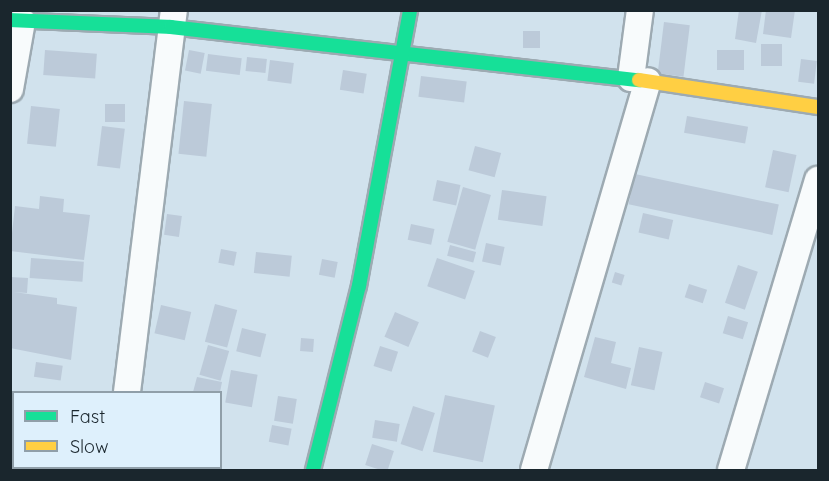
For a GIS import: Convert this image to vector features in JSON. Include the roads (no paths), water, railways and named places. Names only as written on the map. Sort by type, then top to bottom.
[{"type":"street","points":[[313,471],[359,286],[405,52],[410,10]]},
{"type":"street","points":[[534,471],[640,80],[640,10]]},
{"type":"street","points":[[127,391],[173,19]]},
{"type":"street","points":[[10,89],[16,20],[173,19],[405,52],[640,80],[819,107]]},
{"type":"street","points":[[731,471],[819,180]]}]
